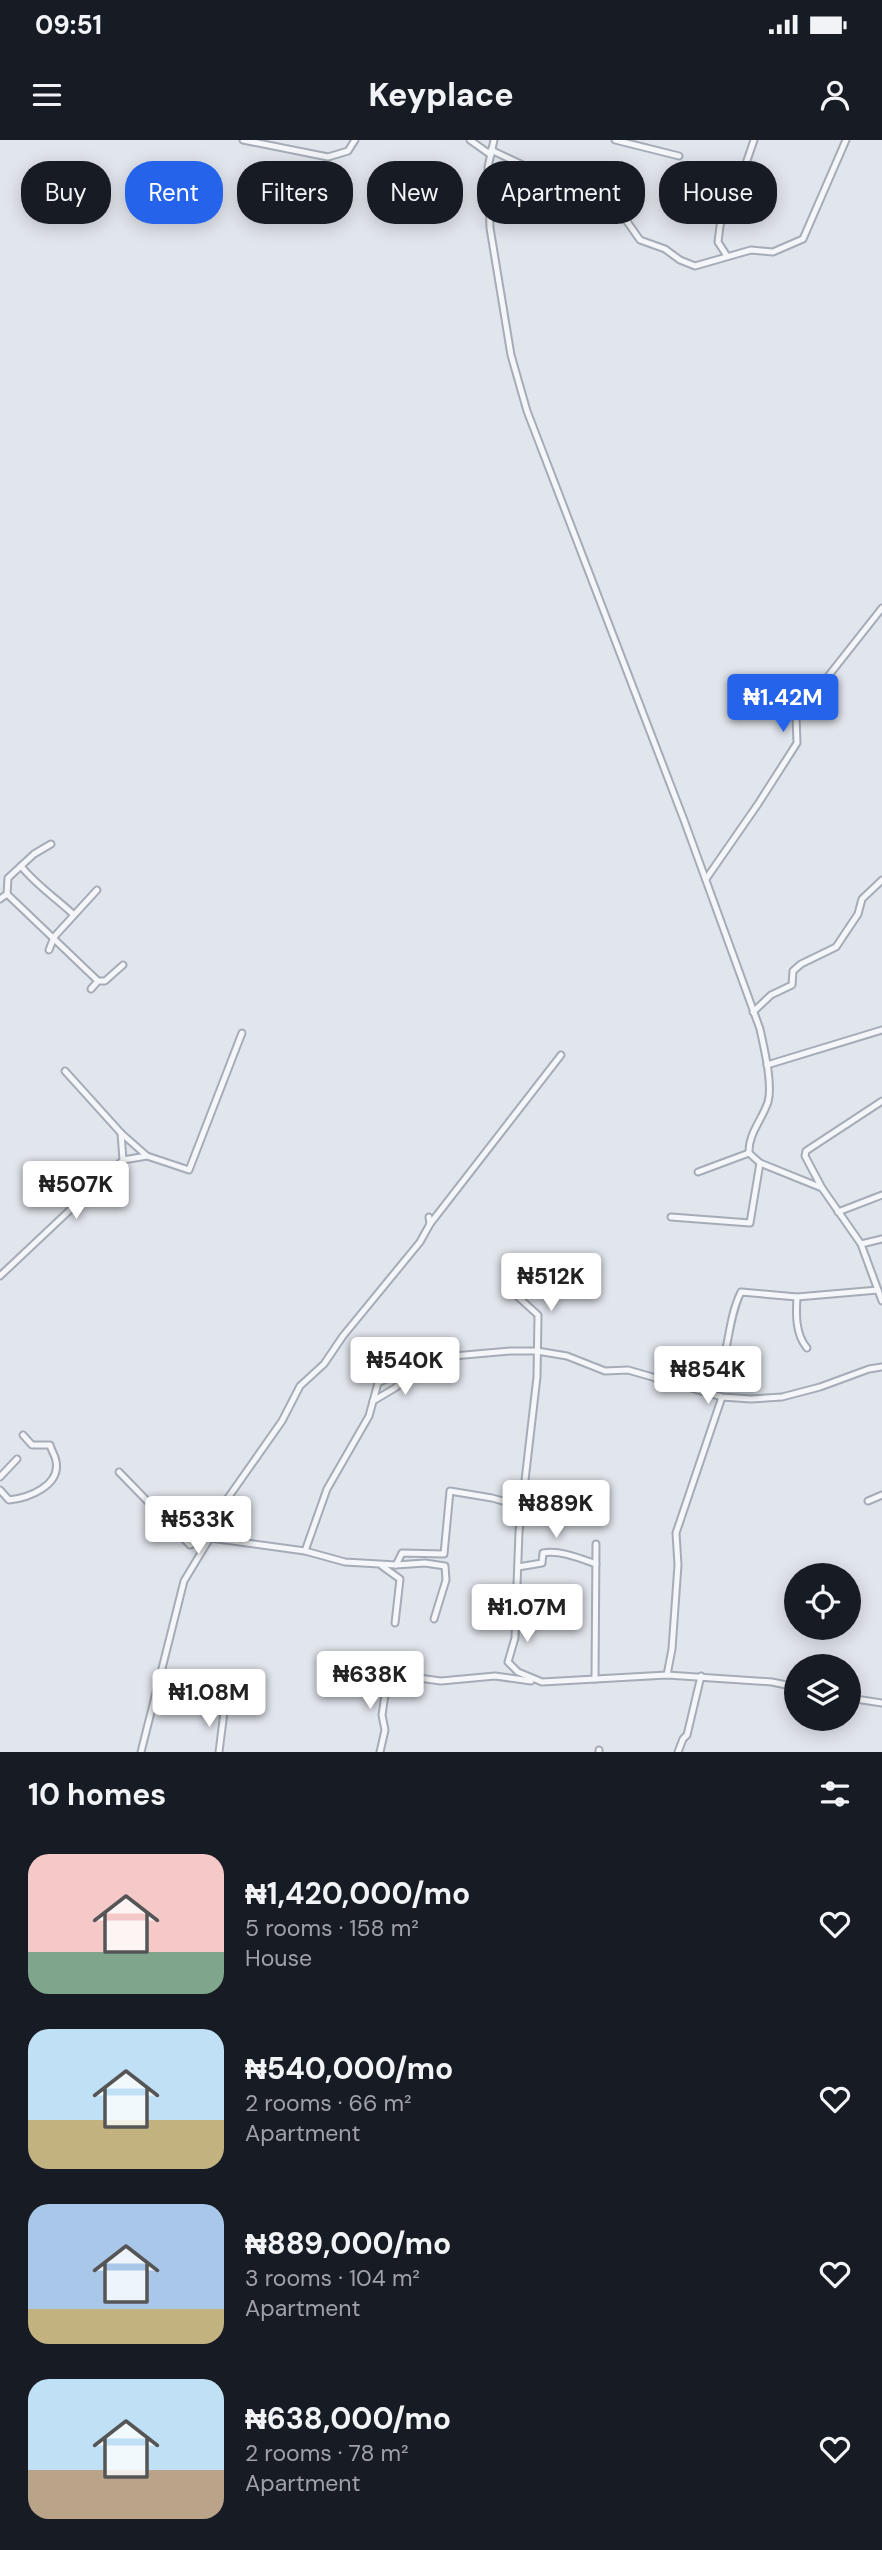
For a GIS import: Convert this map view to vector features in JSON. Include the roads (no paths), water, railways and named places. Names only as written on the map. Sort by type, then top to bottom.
[{"type":"street","points":[[243,140],[328,157],[348,151],[355,140]]},
{"type":"street","points":[[470,140],[546,176],[570,208],[595,216],[626,220],[640,240],[664,249],[680,260],[700,266],[751,250],[773,252],[803,239],[846,140]]},
{"type":"street","points":[[494,140],[488,167],[490,228],[506,332],[527,411],[706,879],[760,1029],[767,1065],[769,1099],[756,1129],[748,1140],[749,1153],[760,1163],[822,1188]]},
{"type":"street","points":[[615,140],[679,156]]},
{"type":"street","points":[[727,256],[718,242],[720,226],[754,140]]},
{"type":"street","points":[[706,879],[797,743],[796,717],[882,608]]},
{"type":"street","points":[[7,894],[8,878],[34,854],[51,844]]},
{"type":"street","points":[[21,866],[33,882],[54,895],[74,915]]},
{"type":"street","points":[[753,1012],[771,995],[792,985],[793,971],[801,964],[836,947],[858,914],[862,899],[882,880]]},
{"type":"street","points":[[49,950],[54,937],[97,890]]},
{"type":"street","points":[[0,899],[7,894]]},
{"type":"street","points":[[7,894],[98,981],[105,981],[123,965]]},
{"type":"street","points":[[91,989],[98,981]]},
{"type":"street","points":[[767,1065],[882,1030]]},
{"type":"street","points":[[65,1071],[121,1133],[146,1156],[189,1170],[242,1033]]},
{"type":"street","points":[[119,1472],[190,1545],[197,1542],[282,1421],[300,1386],[324,1364],[561,1055]]},
{"type":"street","points":[[882,1101],[806,1151],[805,1156],[822,1188],[861,1244],[882,1301]]},
{"type":"street","points":[[121,1133],[124,1160]]},
{"type":"street","points":[[698,1172],[749,1153]]},
{"type":"street","points":[[0,1276],[124,1160],[146,1156]]},
{"type":"street","points":[[671,1217],[750,1223],[760,1163]]},
{"type":"street","points":[[838,1212],[882,1195]]},
{"type":"street","points":[[429,1217],[430,1224]]},
{"type":"street","points":[[861,1244],[882,1239]]},
{"type":"street","points":[[708,1392],[716,1382],[727,1350],[732,1310],[741,1292],[797,1297],[878,1290]]},
{"type":"street","points":[[516,1295],[538,1315],[537,1377],[521,1506],[515,1638],[508,1662],[518,1672],[541,1682]]},
{"type":"street","points":[[797,1297],[796,1314],[802,1342],[807,1348]]},
{"type":"street","points":[[305,1551],[327,1489],[369,1416],[378,1383],[442,1357],[537,1351],[567,1356],[605,1371],[628,1370],[722,1396],[751,1399],[782,1396],[820,1387],[869,1368],[882,1367]]},
{"type":"street","points":[[373,1402],[418,1368]]},
{"type":"street","points":[[667,1675],[678,1565],[676,1533],[722,1396]]},
{"type":"street","points":[[0,1490],[9,1500],[32,1495],[44,1488],[55,1470],[56,1462],[50,1445],[32,1445],[23,1435]]},
{"type":"street","points":[[0,1476],[17,1459]]},
{"type":"street","points":[[396,1565],[402,1553],[444,1554],[450,1491],[492,1497],[521,1506]]},
{"type":"street","points":[[868,1501],[882,1495]]},
{"type":"street","points":[[141,1752],[184,1581],[210,1538],[305,1551],[345,1562],[382,1566],[425,1563],[445,1566],[446,1580],[434,1619]]},
{"type":"street","points":[[595,1679],[596,1544]]},
{"type":"street","points":[[518,1567],[542,1563],[545,1552],[561,1553],[596,1564]]},
{"type":"street","points":[[382,1566],[400,1579],[395,1623]]},
{"type":"street","points":[[380,1752],[385,1730],[382,1715],[388,1674]]},
{"type":"street","points":[[362,1675],[388,1674],[441,1681],[495,1676],[541,1682],[667,1675],[784,1684]]},
{"type":"street","points":[[678,1752],[687,1735],[701,1676]]},
{"type":"street","points":[[861,1700],[882,1703]]},
{"type":"street","points":[[219,1752],[225,1712]]}]
